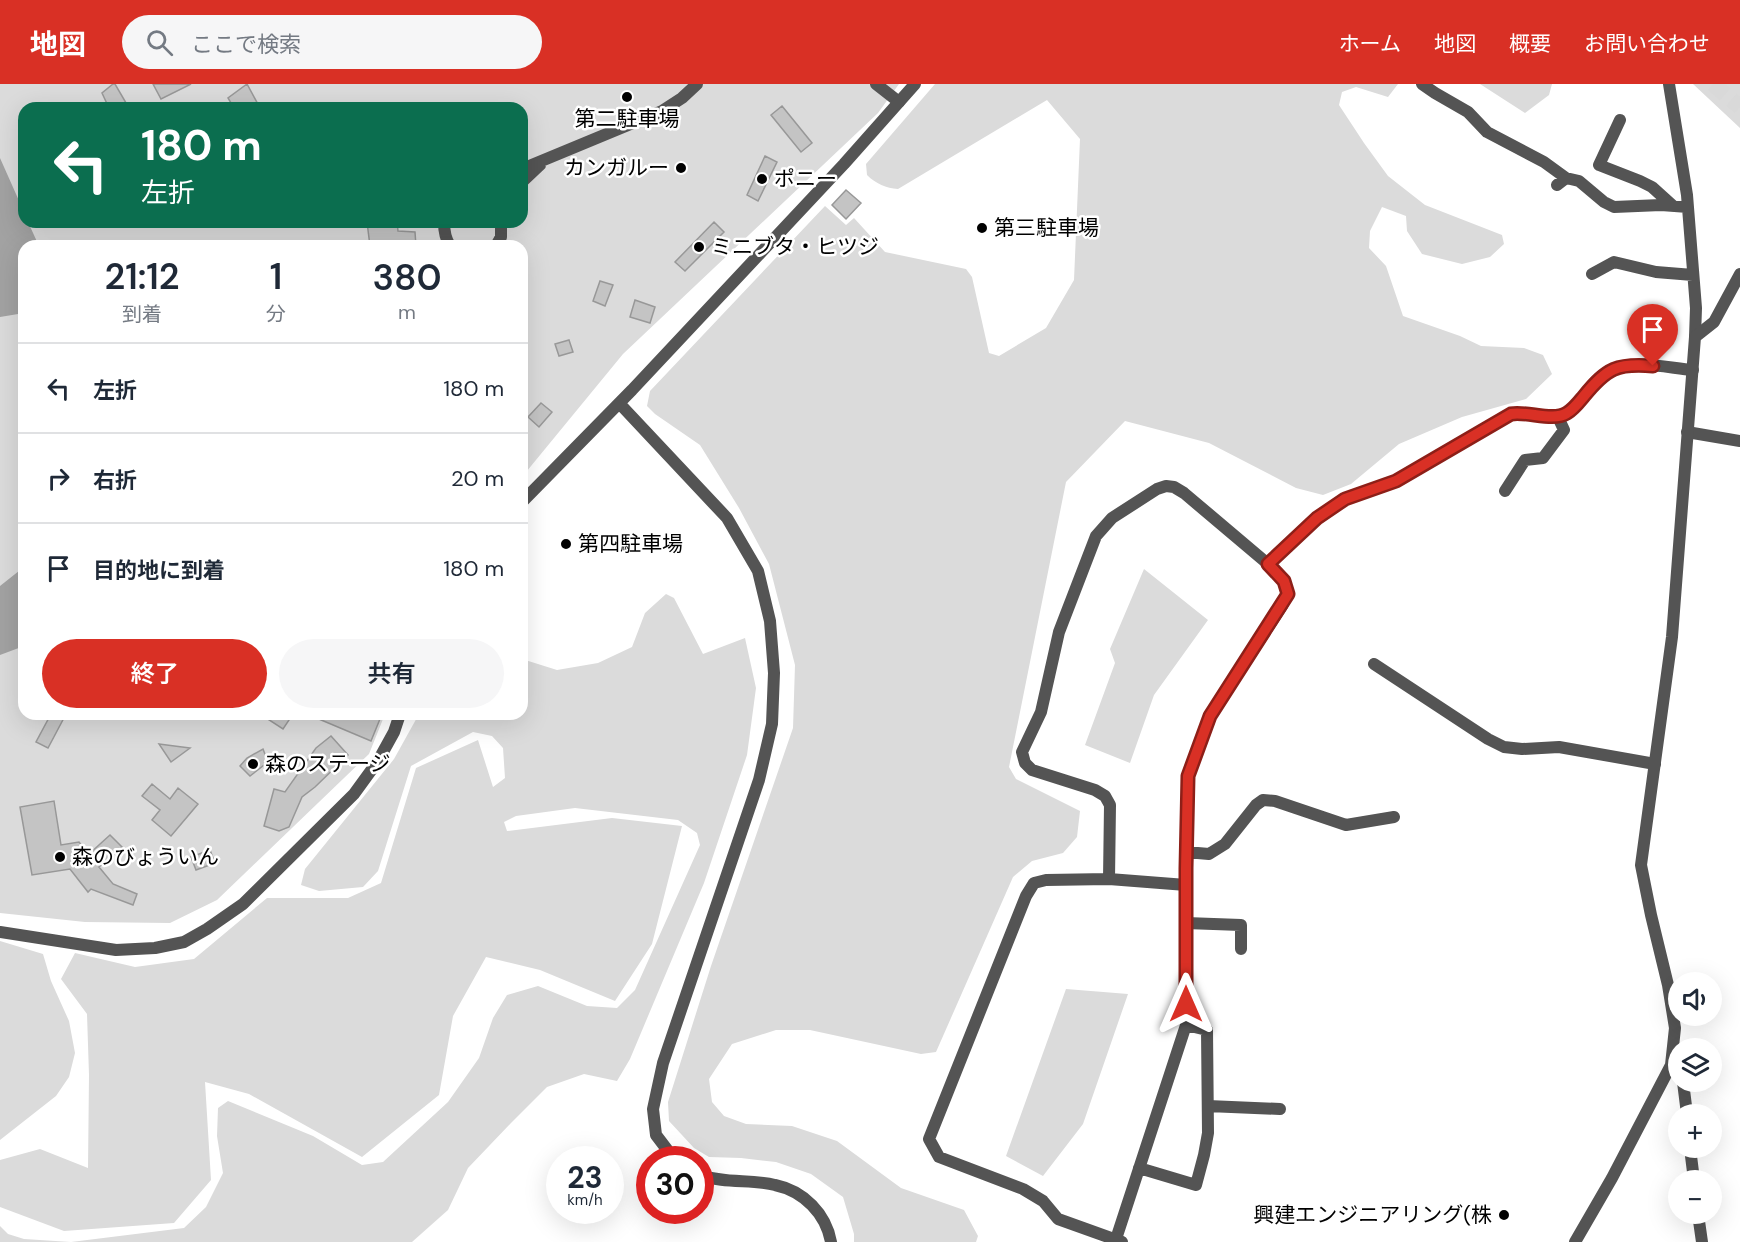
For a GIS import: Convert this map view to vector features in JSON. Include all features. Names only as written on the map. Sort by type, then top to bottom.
[{"type":"street","points":[[528,167],[662,111],[682,98],[696,84]]},
{"type":"street","points":[[876,84],[899,102]]},
{"type":"street","points":[[1422,84],[1468,112],[1487,132],[1544,162],[1562,182],[1579,181],[1604,202],[1614,207],[1688,207]]},
{"type":"street","points":[[1669,84],[1688,207],[1696,308],[1695,338],[1672,637],[1641,865],[1668,986],[1675,1038]]},
{"type":"street","points":[[528,495],[619,403],[844,164],[913,85]]},
{"type":"street","points":[[1620,120],[1599,165],[1640,181],[1673,206]]},
{"type":"street","points":[[528,177],[548,159]]},
{"type":"street","points":[[1592,274],[1614,262],[1656,272],[1693,276]]},
{"type":"street","points":[[1695,338],[1714,322],[1740,274]]},
{"type":"street","points":[[1268,564],[1317,518],[1345,499],[1396,481],[1511,414],[1520,412],[1558,417],[1568,413],[1595,382],[1614,368],[1633,364],[1692,370]]},
{"type":"street","points":[[619,403],[727,518],[758,572],[770,621],[773,652],[772,724],[759,780],[663,1063],[653,1109],[656,1135],[664,1146]]},
{"type":"street","points":[[1505,491],[1525,460],[1542,458],[1564,430],[1558,417]]},
{"type":"street","points":[[1687,432],[1740,441]]},
{"type":"street","points":[[1109,879],[1110,805],[1105,796],[1095,790],[1032,770],[1025,763],[1022,752],[1041,712],[1059,632],[1096,536],[1112,518],[1133,503],[1166,486],[1174,487],[1184,493],[1268,564],[1284,581],[1288,594],[1210,716],[1188,776],[1186,1024],[1139,1168],[1120,1241],[1058,1219],[1043,1201],[1023,1189],[939,1157],[929,1139],[1026,896],[1034,883],[1046,880],[1109,879],[1186,885]]},
{"type":"street","points":[[1374,664],[1504,747],[1522,749],[1559,747],[1655,764]]},
{"type":"street","points":[[0,932],[116,950],[155,948],[184,942],[243,904],[354,794],[378,761],[398,720]]},
{"type":"street","points":[[1186,852],[1209,854],[1224,844],[1256,805],[1263,800],[1275,801],[1346,825],[1394,817]]},
{"type":"street","points":[[1186,923],[1241,925],[1241,949]]},
{"type":"street","points":[[1139,1168],[1196,1185],[1208,1133],[1207,1030],[1186,1024]]},
{"type":"street","points":[[1575,1242],[1668,1082]]},
{"type":"street","points":[[1208,1106],[1280,1109]]},
{"type":"street","points":[[714,1179],[776,1185],[799,1194],[817,1209],[830,1232],[831,1242]]},
{"type":"street","points":[[1699,1224],[1702,1242]]},
{"type":"shaded area","points":[[0,84],[899,84],[878,113],[623,354],[528,470],[528,240],[18,240],[18,720],[383,720],[369,754],[217,900],[170,923],[85,922],[0,913]]},
{"type":"shaded area","points":[[935,84],[1398,84],[1388,97],[1356,87],[1342,92],[1339,105],[1388,176],[1425,205],[1502,235],[1504,244],[1490,257],[1462,264],[1422,254],[1407,231],[1406,216],[1382,207],[1370,231],[1369,248],[1386,266],[1403,316],[1481,346],[1524,348],[1543,355],[1552,374],[1526,399],[1462,417],[1399,444],[1351,484],[1323,495],[1296,488],[1209,443],[1125,421],[1066,482],[1009,767],[1016,779],[1080,811],[1077,837],[1063,853],[1032,861],[1013,877],[936,1052],[921,1054],[810,1030],[776,1030],[732,1044],[709,1079],[712,1102],[724,1116],[746,1124],[792,1126],[837,1141],[901,1188],[964,1210],[978,1236],[976,1242],[854,1242],[854,1234],[843,1197],[811,1174],[776,1162],[714,1157],[714,1146],[692,1146],[669,1121],[668,1102],[711,966],[793,728],[795,665],[769,564],[739,508],[700,445],[647,406],[650,391],[825,206],[846,225],[854,218],[885,252],[966,269],[972,277],[989,353],[999,356],[1046,328],[1074,280],[1080,139],[1047,100],[898,189],[885,187],[867,175],[866,164]]},
{"type":"shaded area","points":[[1480,84],[1552,84],[1549,95],[1525,113]]},
{"type":"shaded area","points":[[1693,84],[1740,84],[1740,128]]},
{"type":"shaded area","points":[[0,158],[18,198],[18,228],[31,228],[36,240],[18,240],[18,314],[0,317]]},
{"type":"shaded area","points":[[1144,569],[1208,620],[1154,695],[1130,763],[1085,745],[1115,663],[1110,649]]},
{"type":"shaded area","points":[[18,572],[18,648],[0,655],[0,586]]},
{"type":"shaded area","points":[[666,594],[674,598],[703,654],[745,638],[756,688],[747,755],[704,883],[630,1059],[617,1081],[584,1074],[547,1087],[468,1168],[448,1210],[412,1242],[71,1242],[184,1228],[206,1207],[223,1173],[217,1136],[218,1108],[228,1101],[313,1136],[362,1165],[383,1162],[448,1102],[479,1058],[493,1018],[507,995],[538,986],[587,1006],[617,1008],[635,990],[700,845],[697,833],[678,820],[575,808],[516,816],[504,822],[507,831],[612,818],[682,826],[652,944],[615,1001],[540,970],[486,957],[453,1016],[439,1095],[362,1157],[249,1094],[205,1082],[211,1180],[174,1223],[64,1231],[0,1207],[0,1160],[40,1149],[88,1168],[87,1014],[61,979],[75,953],[135,967],[194,959],[267,898],[348,898],[381,883],[416,768],[478,740],[493,787],[505,778],[503,748],[492,736],[473,732],[411,766],[378,871],[363,887],[319,891],[301,885],[305,869],[394,759],[416,720],[528,720],[528,661],[557,670],[598,663],[632,647],[645,613]]},
{"type":"shaded area","points":[[0,941],[43,954],[51,981],[69,1021],[75,1053],[69,1077],[56,1096],[0,1140]]},
{"type":"shaded area","points":[[1066,989],[1128,994],[1083,1124],[1043,1176],[1006,1156]]},
{"type":"shaded area","points":[[0,1226],[8,1234],[24,1239],[71,1242],[0,1242]]},
{"type":"building","points":[[115,84],[126,102],[106,102],[102,93]]},
{"type":"building","points":[[153,84],[191,84],[161,99]]},
{"type":"building","points":[[247,84],[257,102],[230,102],[228,98]]},
{"type":"building","points":[[782,106],[812,143],[801,152],[771,115]]},
{"type":"building","name":"ポニー","points":[[765,156],[777,162],[758,201],[747,195]]},
{"type":"building","points":[[846,190],[861,203],[846,219],[832,205]]},
{"type":"building","name":"ミニブタ・ヒツジ","points":[[714,222],[724,232],[685,271],[675,262]]},
{"type":"building","points":[[368,228],[398,228],[398,231],[415,232],[416,240],[369,240]]},
{"type":"building","points":[[600,281],[613,285],[605,306],[593,301]]},
{"type":"building","points":[[635,300],[655,307],[650,323],[630,317]]},
{"type":"building","points":[[569,340],[573,352],[559,356],[555,344]]},
{"type":"building","points":[[541,403],[552,412],[539,427],[528,417]]},
{"type":"building","points":[[48,720],[63,720],[48,748],[36,742]]},
{"type":"building","points":[[269,720],[289,720],[283,729]]},
{"type":"building","points":[[321,720],[380,720],[371,741]]},
{"type":"building","points":[[331,736],[348,755],[302,797],[289,827],[279,831],[264,826],[274,789],[285,792],[316,748]]},
{"type":"building","points":[[159,744],[190,748],[171,762]]},
{"type":"building","name":"森のステージ","points":[[263,749],[268,762],[250,776],[240,766],[247,758]]},
{"type":"building","points":[[152,784],[170,799],[178,788],[198,804],[171,836],[152,820],[160,810],[142,796]]},
{"type":"building","name":"森のびょういん","points":[[54,801],[61,845],[79,842],[89,854],[110,835],[122,847],[99,867],[113,884],[137,894],[133,905],[91,889],[88,892],[70,869],[32,875],[20,807]]},
{"type":"building","points":[[210,850],[215,863],[196,870],[191,857]]},
{"type":"tunnel","points":[[1713,84],[1740,107]]},
{"type":"place","name":"第二駐車場","points":[[627,97]]},
{"type":"place","name":"カンガルー","points":[[681,168]]},
{"type":"place","name":"ポニー","points":[[762,179]]},
{"type":"place","name":"第三駐車場","points":[[982,228]]},
{"type":"place","name":"ミニブタ・ヒツジ","points":[[699,247]]},
{"type":"place","name":"第四駐車場","points":[[566,544]]},
{"type":"place","name":"森のステージ","points":[[253,764]]},
{"type":"place","name":"森のびょういん","points":[[60,857]]},
{"type":"place","name":"興建エンジニアリング(株","points":[[1504,1215]]},
{"type":"route","points":[[1186,1004],[1188,776],[1210,716],[1288,594],[1284,581],[1268,564],[1317,518],[1345,499],[1396,481],[1511,414],[1520,412],[1558,417],[1568,413],[1595,382],[1614,368],[1633,364],[1653,366]]}]
